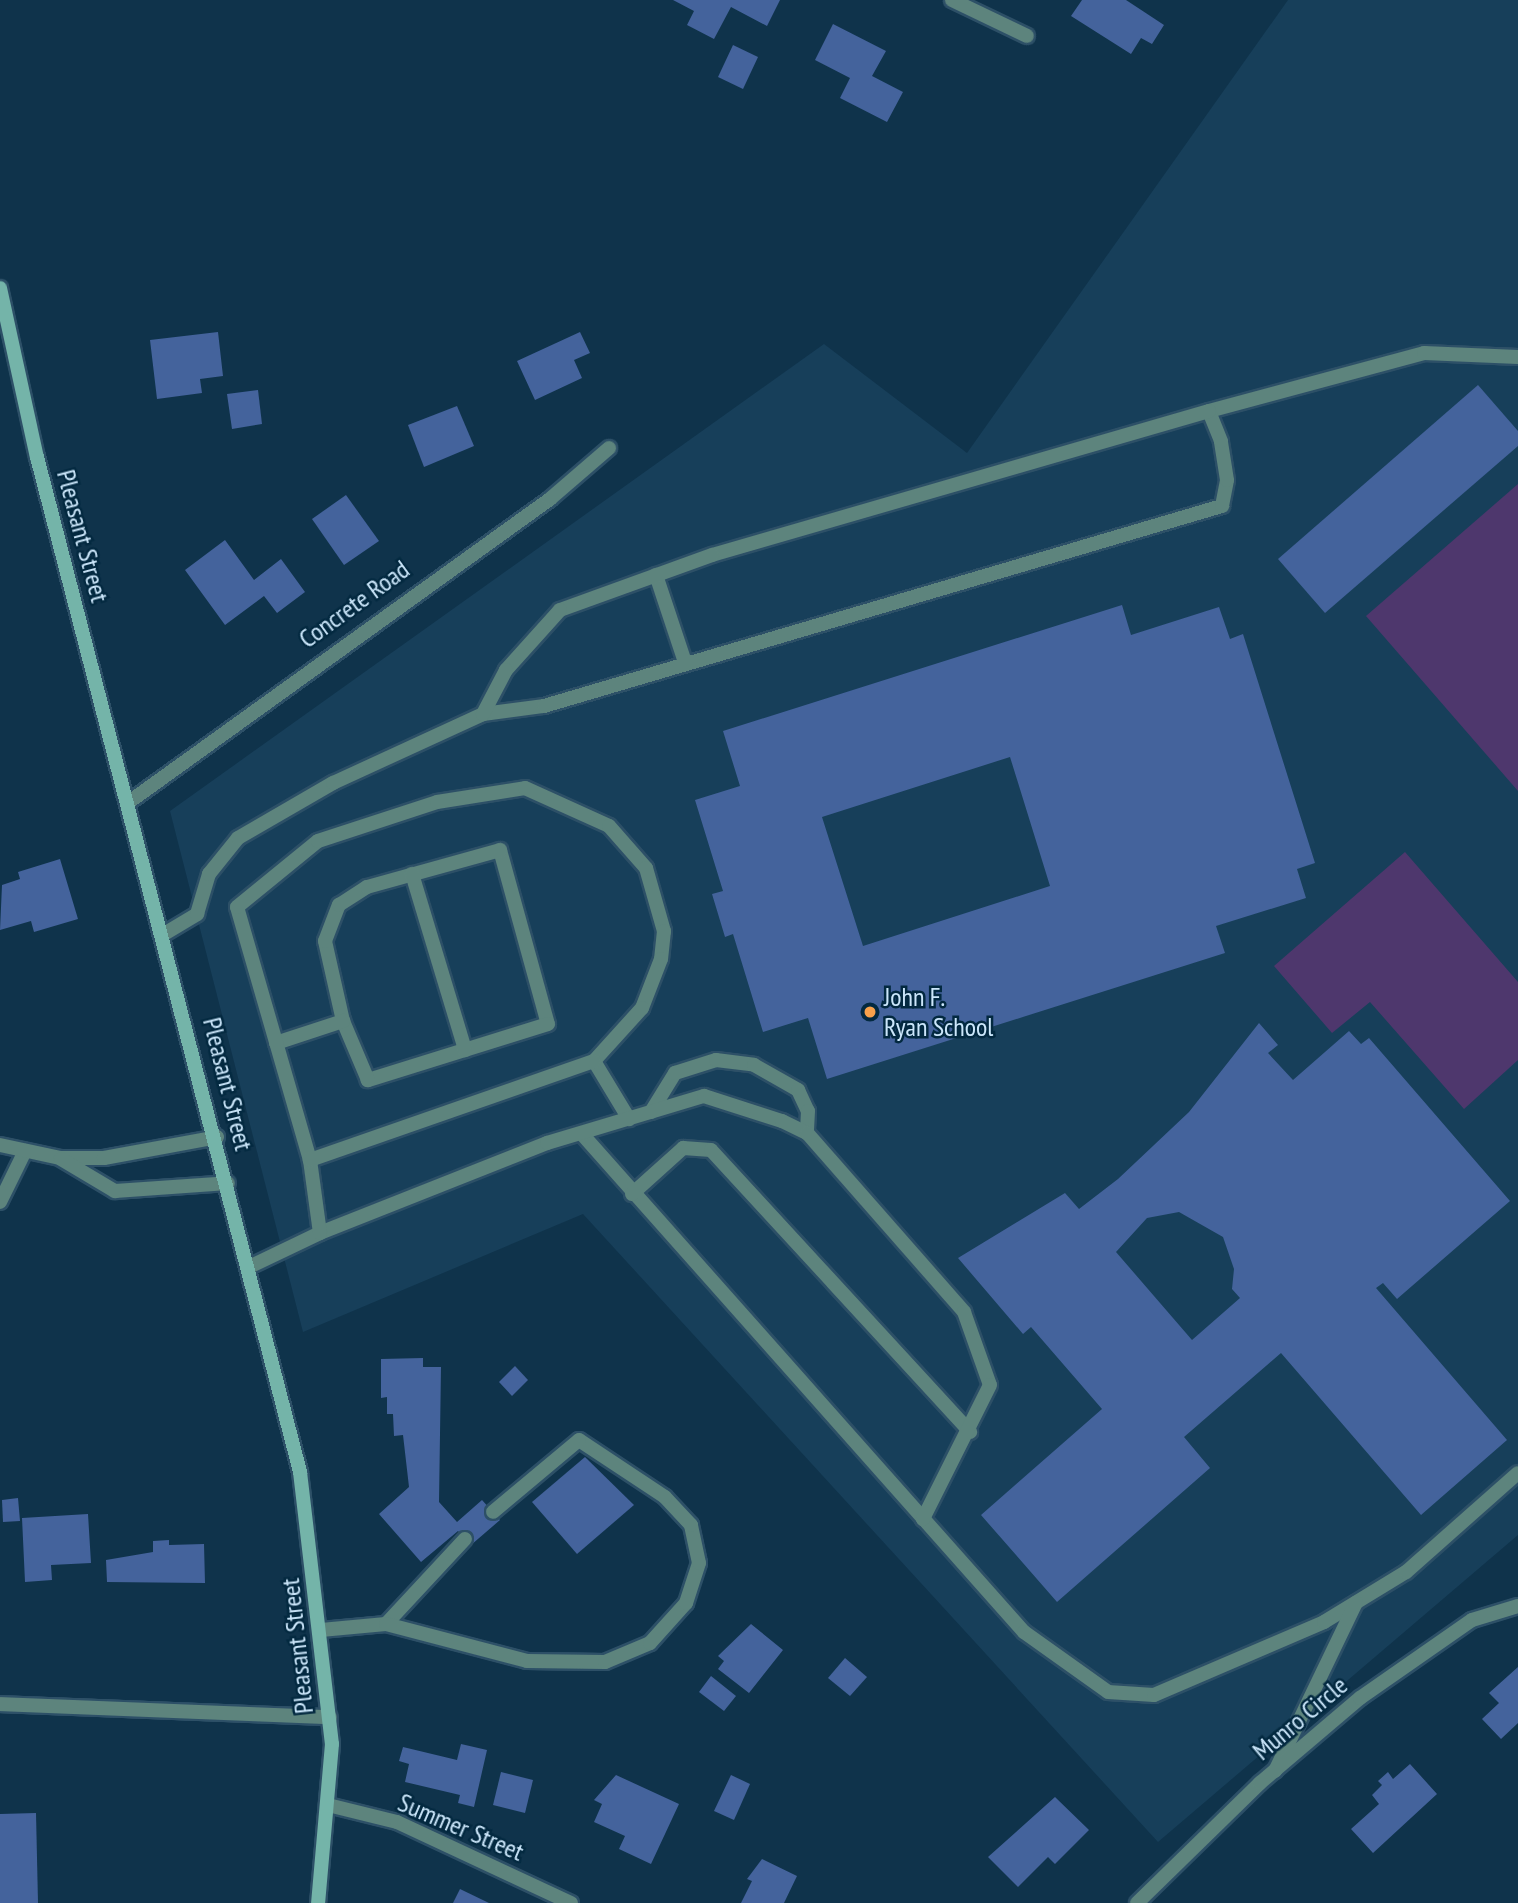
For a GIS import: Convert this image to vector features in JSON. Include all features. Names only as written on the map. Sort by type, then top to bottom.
[{"type":"main road","name":"Pleasant Street","points":[[0,288],[37,457],[164,934],[300,1472],[330,1717],[328,1805],[318,1903]]},
{"type":"street","points":[[952,0],[1027,36]]},
{"type":"street","points":[[483,715],[506,670],[560,610],[656,575],[1209,411],[1424,353],[1518,357]]},
{"type":"street","points":[[164,934],[197,914],[209,874],[238,838],[269,815],[483,715],[544,706],[685,662],[1222,506],[1227,480],[1209,411]]},
{"type":"street","name":"Concrete Road","points":[[129,802],[540,506],[610,448]]},
{"type":"street","points":[[656,575],[685,662]]},
{"type":"street","points":[[310,1160],[594,1062],[642,1008],[661,959],[657,896],[646,868],[608,826],[524,788],[438,802],[318,841],[237,907],[310,1160],[320,1234]]},
{"type":"street","points":[[500,850],[548,1024],[368,1080],[343,1021],[325,941],[339,905],[367,887],[412,874],[500,850]]},
{"type":"street","points":[[412,874],[465,1050]]},
{"type":"street","points":[[276,1043],[343,1021]]},
{"type":"street","points":[[650,1112],[675,1073],[716,1060],[754,1065],[797,1090],[808,1111],[807,1133]]},
{"type":"street","points":[[594,1062],[629,1119]]},
{"type":"street","points":[[249,1267],[320,1234],[582,1134],[705,1096],[807,1133],[964,1312],[990,1385],[970,1432],[923,1519]]},
{"type":"street","points":[[582,1134],[632,1194],[1024,1632],[1108,1692],[1154,1695],[1233,1666],[1357,1602],[1406,1572],[1518,1473]]},
{"type":"street","points":[[0,1145],[60,1158],[104,1158],[216,1137]]},
{"type":"street","points":[[632,1194],[683,1148],[710,1150],[970,1432]]},
{"type":"street","points":[[0,1202],[25,1151]]},
{"type":"street","points":[[60,1158],[115,1191],[228,1183]]},
{"type":"street","points":[[321,1630],[386,1624],[527,1661],[605,1662],[650,1643],[686,1603],[699,1563],[691,1525],[664,1496],[579,1440],[493,1512]]},
{"type":"street","points":[[386,1624],[465,1539]]},
{"type":"street","points":[[1274,1772],[1357,1602]]},
{"type":"street","name":"Munro Circle","points":[[1137,1903],[1274,1772],[1429,1647],[1492,1609],[1518,1606]]},
{"type":"street","points":[[0,1704],[330,1717]]},
{"type":"street","name":"Summer Street","points":[[328,1805],[397,1822],[572,1903]]},
{"type":"shaded area","name":"John F. Ryan School","points":[[1288,0],[1518,0],[1518,1535],[1158,1842],[583,1214],[303,1332],[170,811],[824,344],[967,453]]},
{"type":"shaded area","points":[[1518,484],[1518,791],[1366,616]]},
{"type":"shaded area","points":[[1405,852],[1518,982],[1518,1060],[1464,1109],[1370,1002],[1332,1033],[1274,966]]},
{"type":"building","points":[[673,0],[780,0],[767,26],[731,7],[714,39],[687,25],[694,11]]},
{"type":"building","points":[[1082,0],[1126,0],[1164,25],[1152,44],[1141,38],[1131,54],[1071,16]]},
{"type":"building","points":[[833,24],[886,51],[872,76],[903,92],[887,122],[840,98],[850,78],[815,60]]},
{"type":"building","points":[[733,45],[758,57],[743,89],[718,77]]},
{"type":"building","points":[[218,332],[223,376],[200,379],[202,393],[157,399],[150,340]]},
{"type":"building","points":[[580,332],[590,353],[574,360],[582,378],[535,400],[517,361]]},
{"type":"building","points":[[1478,385],[1518,431],[1518,446],[1325,613],[1278,559]]},
{"type":"building","points":[[258,390],[262,424],[232,429],[227,394]]},
{"type":"building","points":[[457,406],[474,446],[424,467],[408,425]]},
{"type":"building","points":[[346,495],[379,541],[344,565],[312,519]]},
{"type":"building","points":[[225,540],[254,580],[281,559],[305,592],[277,613],[264,596],[225,625],[185,570]]},
{"type":"building","points":[[1122,605],[1131,635],[1219,607],[1230,639],[1243,634],[1315,863],[1297,869],[1306,898],[1216,926],[1225,953],[827,1079],[808,1018],[763,1032],[733,934],[725,937],[712,894],[723,891],[695,800],[740,786],[723,731]],"holes":[[[1010,757],[1050,886],[863,946],[822,817]]]},
{"type":"building","points":[[60,859],[78,919],[34,932],[31,921],[0,930],[2,885],[20,879],[18,872]]},
{"type":"building","points":[[1259,1023],[1278,1045],[1268,1053],[1293,1080],[1349,1031],[1361,1044],[1369,1038],[1510,1201],[1397,1299],[1383,1283],[1376,1288],[1507,1440],[1421,1515],[1281,1353],[1184,1437],[1210,1468],[1057,1602],[981,1515],[1102,1409],[1031,1327],[1023,1334],[958,1258],[1065,1193],[1079,1209],[1118,1179],[1189,1112]],"holes":[[[1179,1212],[1223,1237],[1234,1269],[1232,1289],[1240,1298],[1192,1340],[1116,1252],[1147,1218]]]},
{"type":"building","points":[[423,1358],[423,1367],[441,1367],[439,1502],[457,1522],[482,1500],[500,1520],[471,1545],[458,1531],[421,1562],[379,1514],[409,1487],[403,1435],[394,1436],[393,1414],[387,1414],[387,1397],[381,1398],[381,1359]]},
{"type":"building","points":[[515,1366],[528,1380],[512,1396],[499,1382]]},
{"type":"building","points":[[585,1457],[634,1505],[577,1554],[532,1502]]},
{"type":"building","points":[[18,1498],[20,1521],[3,1522],[2,1500]]},
{"type":"building","points":[[88,1514],[91,1563],[51,1565],[52,1580],[25,1582],[22,1518]]},
{"type":"building","points":[[169,1540],[169,1545],[204,1544],[205,1583],[107,1582],[106,1560],[153,1552],[153,1541]]},
{"type":"building","points":[[751,1624],[783,1650],[749,1693],[718,1669],[724,1661],[718,1656]]},
{"type":"building","points":[[845,1658],[867,1677],[850,1696],[828,1678]]},
{"type":"building","points":[[1518,1667],[1518,1723],[1501,1739],[1482,1719],[1499,1703],[1489,1693]]},
{"type":"building","points":[[711,1676],[736,1696],[724,1711],[699,1692]]},
{"type":"building","points":[[461,1744],[487,1750],[474,1807],[458,1803],[460,1795],[405,1782],[409,1764],[399,1761],[403,1747],[457,1760]]},
{"type":"building","points":[[1410,1764],[1437,1794],[1373,1853],[1351,1829],[1379,1804],[1372,1795],[1382,1785],[1378,1781],[1388,1772],[1393,1779]]},
{"type":"building","points":[[501,1772],[533,1780],[525,1813],[493,1805]]},
{"type":"building","points":[[616,1775],[679,1804],[651,1864],[619,1849],[625,1836],[594,1822],[602,1804],[594,1800]]},
{"type":"building","points":[[731,1775],[750,1784],[734,1820],[714,1811]]},
{"type":"building","points":[[1055,1797],[1089,1830],[1055,1864],[1048,1857],[1018,1887],[988,1857]]},
{"type":"building","points":[[36,1813],[38,1903],[0,1903],[0,1814]]},
{"type":"building","points":[[762,1859],[797,1876],[784,1903],[741,1903],[752,1881],[747,1879]]},
{"type":"building","points":[[460,1889],[489,1903],[453,1903]]},
{"type":"place","name":"John F. Ryan School","points":[[870,1012]]}]
